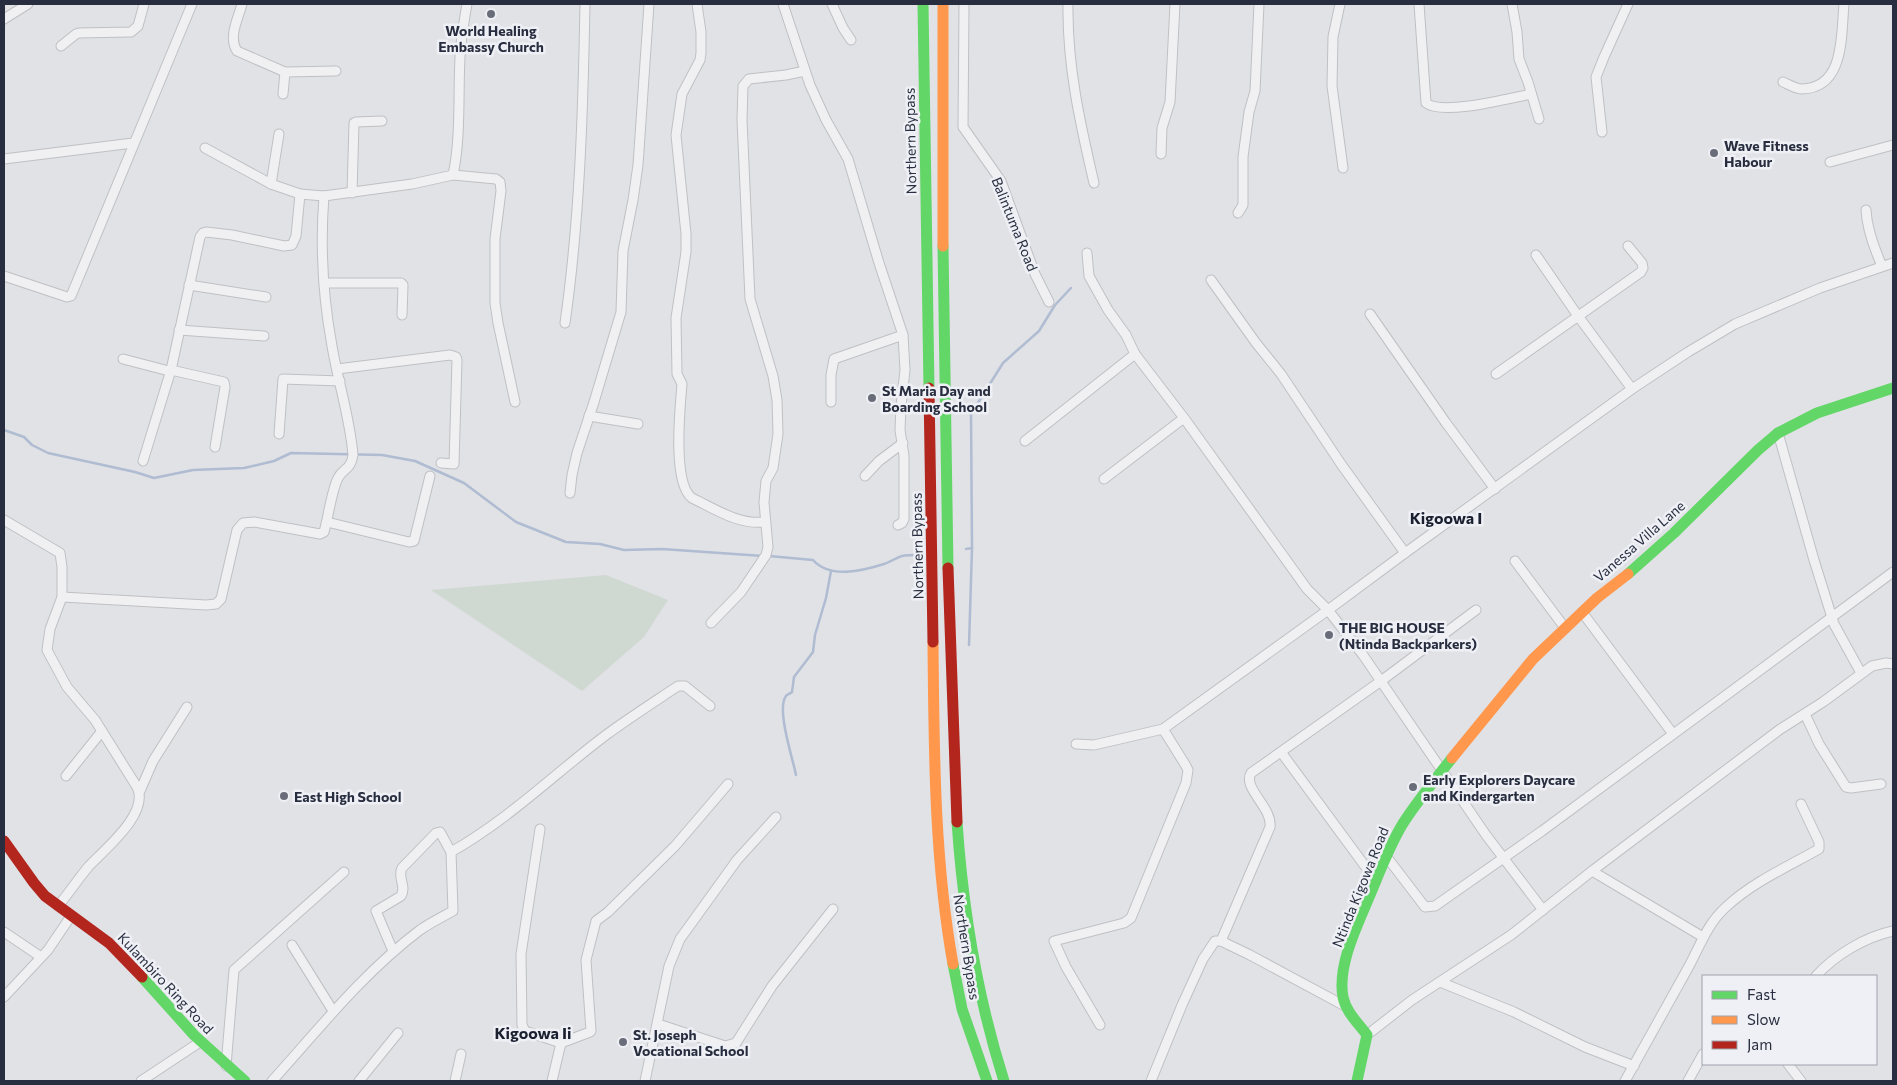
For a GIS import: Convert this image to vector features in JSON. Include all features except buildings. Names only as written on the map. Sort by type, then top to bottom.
[{"type":"main road","name":"Northern Bypass","points":[[923,4],[934,738],[941,870],[949,940],[962,1009],[987,1081]]},
{"type":"main road","name":"Northern Bypass","points":[[942,4],[942,242],[949,581],[960,873],[967,926],[980,994],[990,1040],[1004,1081]]},
{"type":"main road","name":"Vanessa Villa Lane","points":[[1442,769],[1533,659],[1582,612],[1674,533],[1758,450],[1778,433],[1817,413],[1893,388]]},
{"type":"main road","name":"Ntinda Kigowa Road","points":[[1345,1006],[1342,984],[1351,942],[1386,856],[1419,799],[1442,769]]},
{"type":"main road","name":"Kulambiro Ring Road","points":[[4,841],[33,884],[58,906],[114,948],[200,1042],[239,1079]]},
{"type":"main road","points":[[1345,1006],[1367,1035],[1357,1081]]},
{"type":"street","points":[[4,19],[28,4]]},
{"type":"street","points":[[61,46],[79,33],[131,32],[138,26],[144,4]]},
{"type":"street","points":[[4,276],[67,297],[71,296],[192,4]]},
{"type":"street","points":[[242,4],[233,33],[233,45],[237,52],[285,72],[336,71]]},
{"type":"street","points":[[453,175],[456,162],[460,104],[460,56],[467,4]]},
{"type":"street","points":[[565,323],[572,271],[582,148],[584,4]]},
{"type":"street","points":[[570,493],[573,468],[620,312],[623,251],[638,164],[649,4]]},
{"type":"street","points":[[697,4],[701,32],[700,60],[682,94],[676,135],[686,234],[686,252],[676,318],[676,370],[682,384],[680,471],[688,496],[729,517],[750,523],[765,522]]},
{"type":"street","points":[[783,4],[805,71],[826,120],[848,159],[903,335],[905,370],[900,430],[903,443],[904,519],[898,525]]},
{"type":"street","points":[[832,4],[843,28],[852,40]]},
{"type":"street","name":"Balintuma Road","points":[[964,4],[962,127],[1000,181],[1035,274],[1049,302]]},
{"type":"street","points":[[1068,4],[1070,66],[1080,125],[1094,183]]},
{"type":"street","points":[[1161,154],[1162,128],[1170,102],[1175,4]]},
{"type":"street","points":[[1238,213],[1243,205],[1243,157],[1249,112],[1255,91],[1259,4]]},
{"type":"street","points":[[1340,4],[1333,37],[1332,86],[1343,168]]},
{"type":"street","points":[[1419,4],[1426,103],[1456,108],[1531,94]]},
{"type":"street","points":[[1512,4],[1519,59],[1538,119]]},
{"type":"street","points":[[1602,132],[1596,77],[1628,4]]},
{"type":"street","points":[[1783,82],[1800,89],[1822,84],[1833,73],[1839,56],[1844,4]]},
{"type":"street","points":[[711,623],[737,597],[766,555],[768,547],[764,502],[766,481],[772,468],[778,434],[777,400],[767,355],[750,299],[742,120],[743,86],[749,80],[805,71]]},
{"type":"street","points":[[284,94],[285,72]]},
{"type":"street","points":[[352,193],[354,124],[356,122],[382,121]]},
{"type":"street","points":[[271,184],[279,134]]},
{"type":"street","points":[[4,159],[134,143]]},
{"type":"street","points":[[1830,162],[1893,145]]},
{"type":"street","points":[[205,148],[271,184],[300,194],[324,196],[352,193],[453,175],[496,179],[500,182],[501,191],[495,239],[496,303],[498,323],[515,402]]},
{"type":"street","points":[[143,461],[170,371],[197,247],[203,232],[232,235],[284,246],[292,245],[295,242],[296,236],[300,194]]},
{"type":"street","points":[[62,598],[216,604],[221,599],[237,530],[243,523],[254,522],[320,534],[324,532],[338,478],[347,470],[353,455],[332,346],[324,283],[321,243],[324,196]]},
{"type":"street","points":[[1866,210],[1866,224],[1882,266]]},
{"type":"street","points":[[1496,374],[1641,272],[1643,268],[1642,262],[1628,246]]},
{"type":"street","points":[[1086,253],[1089,276],[1108,310],[1126,335],[1135,354],[1184,418],[1297,576],[1316,600],[1328,610],[1363,654],[1503,857],[1543,910]]},
{"type":"street","points":[[1536,255],[1632,389]]},
{"type":"street","points":[[1076,744],[1094,745],[1163,729],[1632,389],[1688,352],[1735,324],[1820,288],[1893,263]]},
{"type":"street","points":[[1211,280],[1256,343],[1281,374],[1340,464],[1405,553]]},
{"type":"street","points":[[324,283],[401,283],[403,285],[402,316]]},
{"type":"street","points":[[189,284],[266,297]]},
{"type":"street","points":[[1370,314],[1446,423],[1495,489]]},
{"type":"street","points":[[179,330],[264,336]]},
{"type":"street","points":[[831,402],[831,375],[834,359],[903,335]]},
{"type":"street","points":[[1025,441],[1135,354]]},
{"type":"street","points":[[337,369],[450,355],[456,357],[454,464],[440,463]]},
{"type":"street","points":[[124,359],[224,382],[225,386],[215,447]]},
{"type":"street","points":[[278,434],[283,380],[340,381]]},
{"type":"street","points":[[589,416],[638,424]]},
{"type":"street","points":[[1104,479],[1184,418]]},
{"type":"street","points":[[1778,433],[1832,616],[1837,630],[1861,673]]},
{"type":"street","points":[[865,476],[879,461],[903,443]]},
{"type":"street","points":[[327,522],[409,542],[414,541],[430,476]]},
{"type":"street","points":[[4,520],[60,553],[62,598],[50,629],[48,650],[67,686],[102,730],[140,791]]},
{"type":"street","points":[[1515,561],[1565,628]]},
{"type":"street","points":[[1386,856],[1425,907],[1435,906],[1542,831],[1893,572]]},
{"type":"street","points":[[1220,941],[1271,822],[1270,817],[1249,783],[1249,776],[1476,610]]},
{"type":"street","points":[[1582,612],[1673,734]]},
{"type":"street","points":[[1367,1035],[1440,982],[1511,935],[1592,871],[1779,730],[1805,714],[1872,666],[1893,664]]},
{"type":"street","points":[[451,852],[507,816],[606,735],[678,686],[685,686],[710,706]]},
{"type":"street","points":[[58,906],[89,866],[124,830],[138,805],[140,791],[153,761],[188,707]]},
{"type":"street","points":[[1805,714],[1819,744],[1846,787],[1881,784]]},
{"type":"street","points":[[1100,1025],[1066,967],[1054,941],[1124,923],[1131,918],[1188,775],[1186,766],[1163,729]]},
{"type":"street","points":[[66,776],[102,730]]},
{"type":"street","points":[[1281,752],[1310,794],[1376,881]]},
{"type":"street","points":[[540,830],[521,954],[522,1025],[525,1031],[561,1043],[591,1031],[586,960],[596,922],[675,846],[728,784]]},
{"type":"street","points":[[1625,1081],[1714,920],[1740,895],[1771,874],[1819,849],[1819,842],[1801,804]]},
{"type":"street","points":[[645,1081],[669,966],[683,934],[737,860],[776,817]]},
{"type":"street","points":[[272,1081],[333,1011],[394,951],[422,929],[453,911],[451,852],[440,832],[436,833],[400,871],[404,887],[401,896],[376,911],[394,951]]},
{"type":"street","points":[[1592,871],[1703,937]]},
{"type":"street","points":[[226,1066],[234,970],[344,872]]},
{"type":"street","points":[[658,1024],[725,1046],[736,1043],[772,986],[833,909]]},
{"type":"street","points":[[4,998],[42,957],[72,916]]},
{"type":"street","points":[[1817,975],[1834,959],[1862,943],[1893,931]]},
{"type":"street","points":[[4,932],[42,957]]},
{"type":"street","points":[[1151,1081],[1182,1005],[1203,960],[1215,941],[1220,941],[1345,1006]]},
{"type":"street","points":[[292,945],[333,1011]]},
{"type":"street","points":[[1440,982],[1514,1012],[1591,1049],[1634,1066]]},
{"type":"street","points":[[359,1081],[398,1033]]},
{"type":"street","points":[[141,1081],[200,1042]]},
{"type":"street","points":[[552,1081],[561,1043]]},
{"type":"street","points":[[455,1081],[461,1054]]},
{"type":"street","points":[[1688,1081],[1702,1056]]},
{"type":"street","points":[[1789,1065],[1801,1081]]},
{"type":"shaded area","points":[[606,575],[668,600],[644,637],[582,691],[431,590]]},
{"type":"waterway","points":[[969,645],[972,548],[971,414],[1003,363],[1039,331],[1055,305],[1071,288]]},
{"type":"waterway","points":[[4,430],[24,437],[32,445],[48,453],[154,478],[193,470],[244,468],[274,461],[291,453],[382,455],[415,461],[464,483],[516,522],[566,542],[600,544],[624,550],[662,549],[763,556]]},
{"type":"waterway","points":[[966,549],[972,548]]},
{"type":"waterway","points":[[769,556],[813,560],[828,570],[847,572],[875,567],[902,556],[918,555]]},
{"type":"waterway","points":[[796,775],[786,734],[783,702],[786,696],[792,692],[794,677],[813,652],[815,635],[826,598],[831,571]]},
{"type":"traffic: fast","points":[[923,4],[929,388]]},
{"type":"traffic: fast","points":[[943,246],[948,568]]},
{"type":"traffic: fast","points":[[1628,574],[1674,533],[1758,450],[1778,433],[1817,413],[1893,388]]},
{"type":"traffic: fast","points":[[1357,1081],[1367,1035],[1350,1012],[1343,997],[1342,985],[1346,958],[1360,919],[1397,833],[1452,758]]},
{"type":"traffic: fast","points":[[957,822],[967,921],[986,1017],[1004,1081]]},
{"type":"traffic: fast","points":[[953,964],[962,1009],[987,1081]]},
{"type":"traffic: fast","points":[[142,977],[194,1035],[245,1081]]},
{"type":"traffic: slow","points":[[943,4],[943,246]]},
{"type":"traffic: slow","points":[[1452,758],[1533,659],[1597,598],[1628,574]]},
{"type":"traffic: slow","points":[[933,642],[936,803],[942,884],[953,964]]},
{"type":"traffic: jam","points":[[929,388],[933,642]]},
{"type":"traffic: jam","points":[[948,568],[957,822]]},
{"type":"traffic: jam","points":[[4,841],[45,896],[109,943],[142,977]]},
{"type":"place","name":"World Healing Embassy Church","points":[[491,14]]},
{"type":"place","name":"Wave Fitness Habour","points":[[1714,153]]},
{"type":"place","name":"St Maria Day and Boarding School","points":[[872,398]]},
{"type":"place","name":"THE BIG HOUSE (Ntinda Backparkers)","points":[[1329,635]]},
{"type":"place","name":"Early Explorers Daycare and Kindergarten","points":[[1413,787]]},
{"type":"place","name":"East High School","points":[[284,796]]},
{"type":"place","name":"St. Joseph Vocational School","points":[[623,1042]]},
{"type":"district","name":"Kigoowa I","points":[[1446,517]]},
{"type":"district","name":"Kigoowa Ii","points":[[533,1032]]}]
